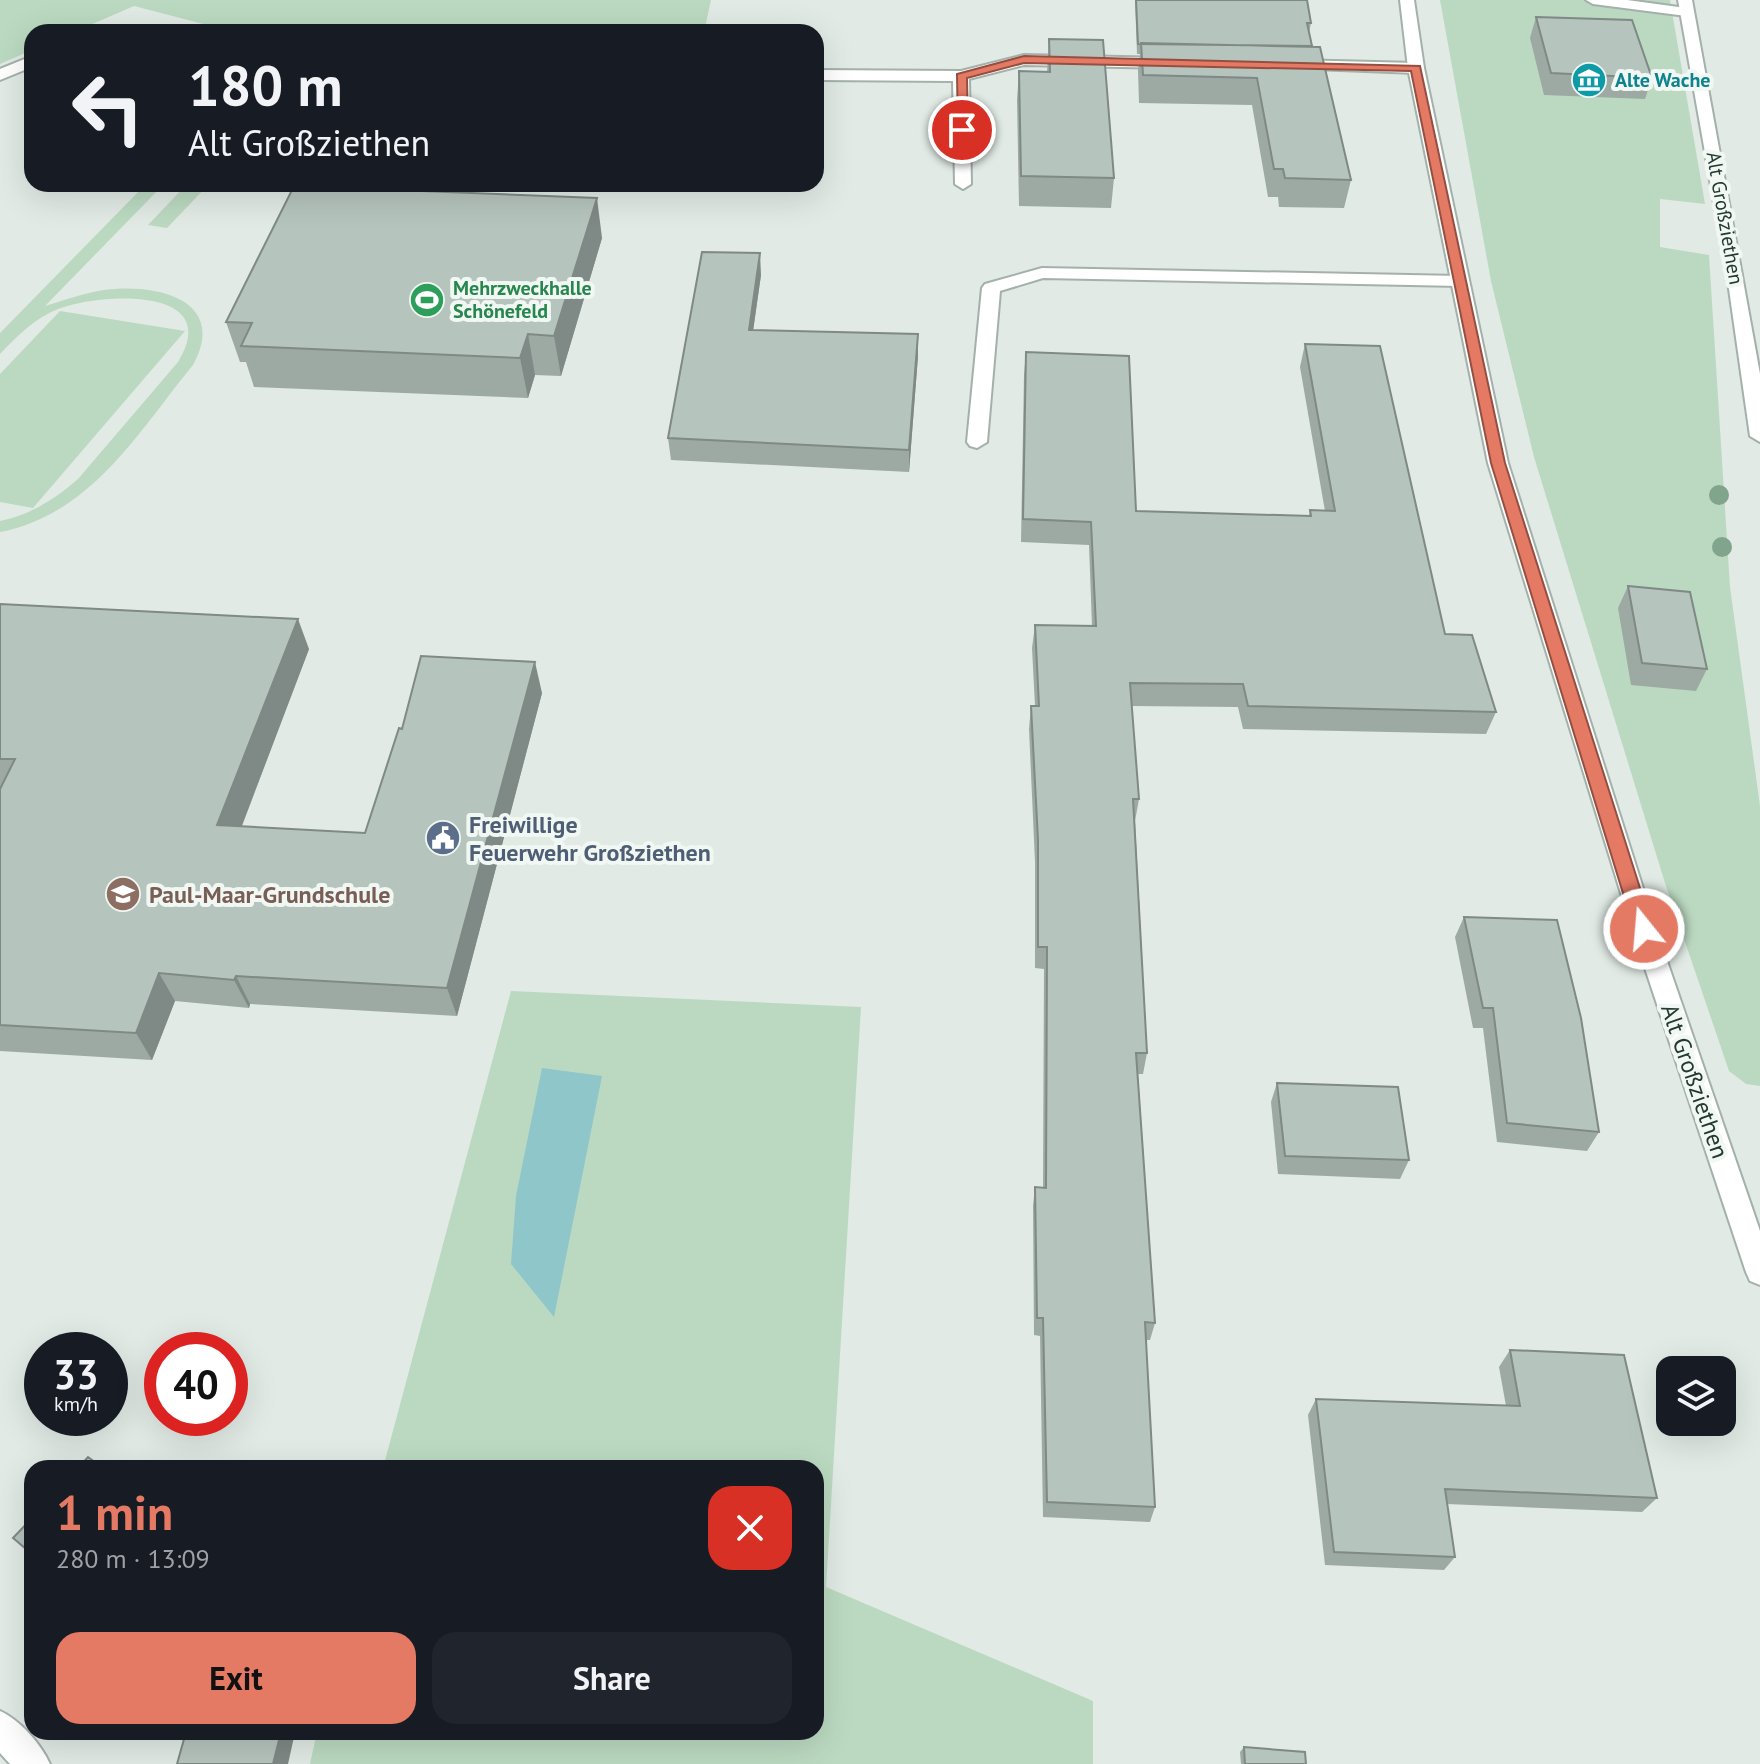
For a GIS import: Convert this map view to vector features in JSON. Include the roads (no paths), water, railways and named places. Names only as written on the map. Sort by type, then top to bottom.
[{"type":"street","name":"Alt Großziethen","points":[[1407,0],[1416,68],[1498,463],[1644,929],[1759,1261]]},
{"type":"street","points":[[1593,0],[1686,6]]},
{"type":"street","name":"Alt Großziethen","points":[[1686,6],[1737,282],[1760,436]]},
{"type":"street","points":[[824,75],[961,76],[1024,60],[1194,63]]},
{"type":"street","points":[[0,75],[24,64]]},
{"type":"street","points":[[1271,64],[1416,68]]},
{"type":"street","points":[[961,76],[963,184]]},
{"type":"street","points":[[977,442],[991,288],[1042,273],[1460,281]]},
{"type":"street","points":[[0,1728],[33,1764]]},
{"type":"water","points":[[542,1068],[602,1076],[554,1317],[511,1264],[516,1196]]},
{"type":"place","name":"Alte Wache","points":[[1589,80]]},
{"type":"place","name":"Mehrzweckhalle Schönefeld","points":[[427,300]]},
{"type":"place","name":"Freiwillige Feuerwehr Großziethen","points":[[443,838]]},
{"type":"place","name":"Paul-Maar-Grundschule","points":[[123,894]]}]
